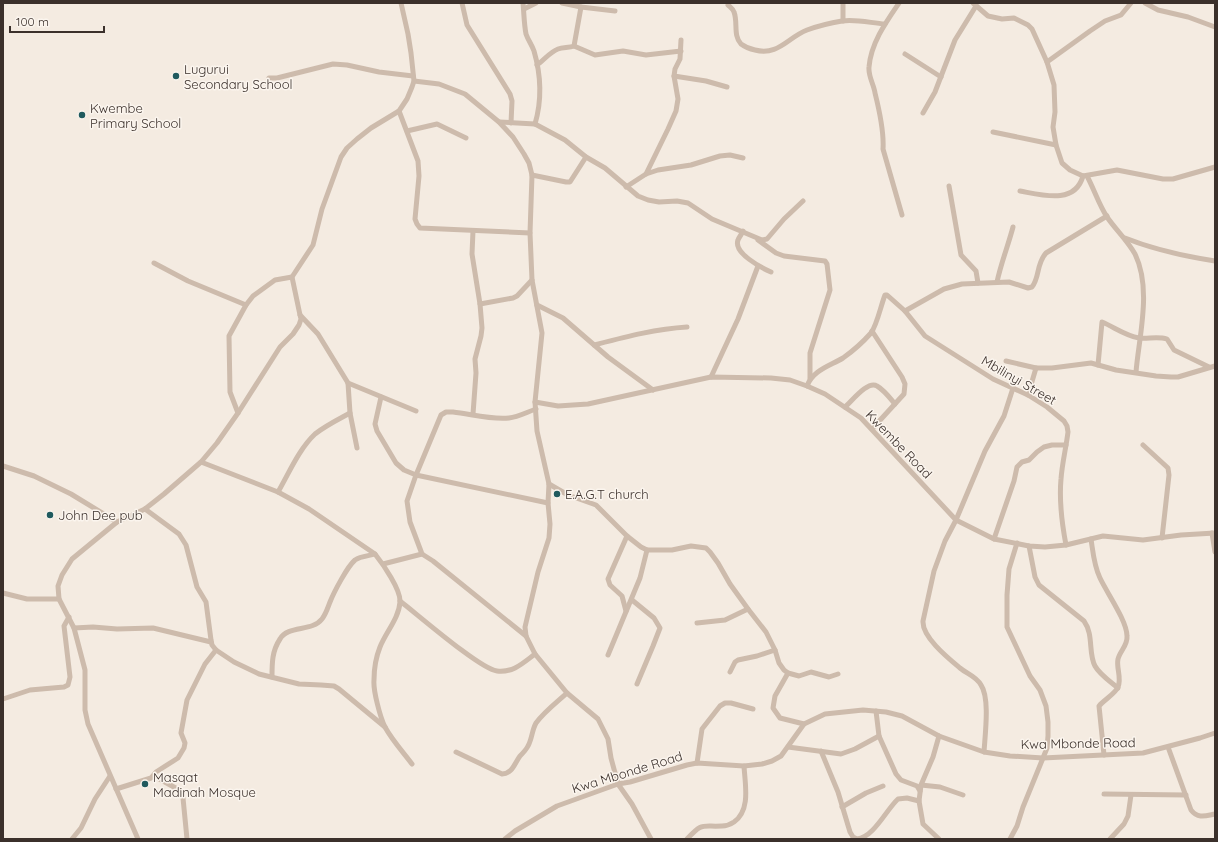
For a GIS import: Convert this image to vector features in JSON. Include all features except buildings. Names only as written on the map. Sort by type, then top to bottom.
[{"type":"street","points":[[138,839],[88,724],[85,710],[85,670],[74,628],[59,599],[58,586],[62,575],[72,559],[117,522],[145,509],[201,462],[238,413],[280,347],[293,334],[299,325],[301,319],[292,277],[313,245],[322,209],[341,157],[347,148],[371,128],[399,111],[408,99],[414,78],[408,34],[401,3]]},
{"type":"street","points":[[462,3],[467,25],[510,94],[512,123]]},
{"type":"street","points":[[535,124],[539,112],[540,98],[537,65],[533,50],[526,34],[524,6],[536,3]]},
{"type":"street","points":[[562,3],[615,11]]},
{"type":"street","points":[[844,3],[844,21]]},
{"type":"street","points":[[899,3],[876,41],[869,67],[884,139],[883,148],[902,215]]},
{"type":"street","points":[[1047,62],[1090,31],[1121,15],[1131,3]]},
{"type":"street","points":[[1145,3],[1158,10],[1188,17],[1215,27]]},
{"type":"street","points":[[923,113],[935,92],[955,40],[975,4],[988,16],[1002,19],[1014,18],[1028,25],[1032,29],[1047,62],[1054,85],[1054,128],[1056,145],[1062,163],[1070,170],[1085,176],[1117,170],[1173,180],[1215,167]]},
{"type":"street","points":[[728,5],[734,12],[737,36],[740,42],[749,49],[760,52],[771,52],[794,36],[806,30],[844,21],[854,20],[885,24]]},
{"type":"street","points":[[574,46],[581,7]]},
{"type":"street","points":[[646,174],[676,111],[678,99],[674,76],[675,69],[680,59],[681,40]]},
{"type":"street","points":[[537,65],[553,51],[559,48],[574,46],[595,55],[623,50],[646,55],[681,51]]},
{"type":"street","points":[[905,54],[941,77]]},
{"type":"street","points":[[270,78],[277,78],[333,64],[347,65],[440,84],[465,94],[499,122],[524,154],[532,175],[530,233],[532,280],[541,324],[542,341],[535,402],[537,431],[550,484],[548,503],[550,524],[549,538],[538,572],[525,626],[526,636],[535,654],[567,693],[598,719],[608,740],[618,784],[632,804],[651,839]]},
{"type":"street","points":[[674,76],[706,81],[727,88]]},
{"type":"street","points":[[399,111],[418,161],[415,219],[416,224],[420,228],[530,233]]},
{"type":"street","points":[[499,122],[535,124],[565,140],[586,157],[605,168],[638,196],[659,202],[677,201],[688,203],[712,219],[743,231],[756,238],[776,253],[784,256],[825,261],[827,264],[830,290],[810,353],[810,379]]},
{"type":"street","points":[[407,131],[437,124],[466,138]]},
{"type":"street","points":[[993,132],[1056,145]]},
{"type":"street","points":[[626,187],[646,174],[658,170],[704,162],[720,156],[743,158]]},
{"type":"street","points":[[532,175],[570,182],[586,157]]},
{"type":"street","points":[[1020,191],[1053,197],[1068,194],[1079,186],[1085,176]]},
{"type":"street","points":[[1085,176],[1107,216],[1125,238],[1135,255],[1142,286],[1143,303],[1141,338],[1136,372]]},
{"type":"street","points":[[949,186],[961,255],[964,260],[976,271],[978,283]]},
{"type":"street","points":[[756,238],[762,240],[767,238],[803,201]]},
{"type":"street","points":[[906,311],[952,286],[971,282],[1009,282],[1028,288],[1032,287],[1038,266],[1042,257],[1046,253],[1107,216]]},
{"type":"street","points":[[997,282],[1001,263],[1008,246],[1013,227]]},
{"type":"street","points":[[473,231],[472,254],[480,304],[482,328],[474,358],[476,373],[473,414]]},
{"type":"street","points":[[743,231],[738,240],[739,248],[758,266],[771,272]]},
{"type":"street","points":[[1125,238],[1148,247],[1215,261]]},
{"type":"street","points":[[154,263],[188,281],[246,305]]},
{"type":"street","points":[[711,377],[738,319],[758,266]]},
{"type":"street","points":[[238,413],[230,392],[229,336],[246,305],[253,296],[275,280],[292,277]]},
{"type":"street","points":[[480,304],[513,298],[517,296],[532,280]]},
{"type":"street","name":"Mbilinyi Street","points":[[872,331],[885,295],[887,295],[906,311],[920,330],[932,341],[993,379],[1028,395],[1047,407],[1064,421],[1068,432],[1061,479],[1060,499],[1062,527],[1066,545]]},
{"type":"street","points":[[537,305],[564,318],[608,357],[653,390]]},
{"type":"street","points":[[300,315],[318,334],[348,383],[350,413],[357,448]]},
{"type":"street","points":[[1098,365],[1102,322],[1130,336],[1167,339],[1174,350],[1209,367]]},
{"type":"street","points":[[594,345],[626,336],[669,328],[687,327]]},
{"type":"street","points":[[807,386],[815,373],[853,350],[872,331],[905,384],[904,394],[872,429]]},
{"type":"street","points":[[1006,361],[1036,368],[1091,363],[1116,370],[1156,376],[1178,377],[1215,366]]},
{"type":"street","points":[[1028,395],[1036,368]]},
{"type":"street","name":"Kwembe Road","points":[[535,402],[558,406],[588,404],[711,377],[771,378],[790,380],[825,394],[861,418],[956,520],[994,539],[1029,546],[1045,547],[1066,545],[1103,536],[1143,540],[1181,535],[1214,533]]},
{"type":"street","points":[[348,383],[416,411]]},
{"type":"street","points":[[845,407],[867,386],[873,384],[878,386],[895,404]]},
{"type":"street","points":[[984,752],[986,698],[982,685],[972,675],[961,669],[939,649],[925,632],[923,626],[934,571],[945,541],[956,520],[985,451],[1004,416],[1013,388]]},
{"type":"street","points":[[381,397],[375,424],[377,431],[396,464],[404,470],[416,475],[548,503]]},
{"type":"street","points":[[526,636],[433,561],[422,554],[410,522],[407,501],[441,415],[446,412],[453,412],[497,418],[509,418],[536,409]]},
{"type":"street","points":[[278,492],[301,452],[310,440],[323,429],[350,413]]},
{"type":"street","points":[[994,539],[1017,467],[1022,462],[1029,460],[1037,452],[1044,448],[1052,445],[1066,445]]},
{"type":"street","points":[[1142,445],[1168,468],[1169,475],[1162,538]]},
{"type":"street","points":[[201,462],[278,492],[309,509],[375,554],[383,564],[394,582],[400,601],[398,610],[380,647],[375,666],[374,681],[376,698],[385,726]]},
{"type":"street","points":[[3,466],[34,476],[71,494],[117,522]]},
{"type":"street","points":[[550,484],[568,495],[596,505],[627,536],[647,550],[672,550],[691,546],[706,548],[718,563],[748,609],[766,632],[775,650],[779,663],[788,673],[799,676],[811,672],[829,677],[838,674]]},
{"type":"street","points":[[145,509],[179,534],[183,539],[189,554],[197,587],[206,602],[211,642],[216,650],[234,662],[259,674],[299,684],[334,686],[345,693],[385,726],[412,764]]},
{"type":"street","points":[[1214,533],[1215,552]]},
{"type":"street","points":[[626,611],[622,596],[610,585],[608,579],[627,536]]},
{"type":"street","points":[[1091,539],[1096,568],[1112,598],[1128,637],[1126,645],[1118,660],[1118,688],[1099,706],[1104,755]]},
{"type":"street","points":[[1010,839],[1017,826],[1023,807],[1047,748],[1048,722],[1046,706],[1040,690],[1030,676],[1007,627],[1009,569],[1017,543]]},
{"type":"street","points":[[1029,546],[1034,577],[1039,585],[1084,621],[1090,633],[1095,666],[1098,671],[1118,688]]},
{"type":"street","points":[[608,656],[632,600],[640,578],[647,550]]},
{"type":"street","points":[[272,677],[274,651],[280,637],[287,632],[318,623],[323,618],[334,592],[354,561],[375,554]]},
{"type":"street","points":[[383,564],[422,554]]},
{"type":"street","points":[[3,593],[27,599],[59,599]]},
{"type":"street","points":[[632,600],[654,618],[660,628],[654,646],[637,684]]},
{"type":"street","points":[[400,601],[487,668],[496,671],[504,671],[517,668],[535,654]]},
{"type":"street","points":[[697,623],[725,620],[748,609]]},
{"type":"street","points":[[3,698],[30,690],[64,687],[68,685],[70,677],[64,626],[69,617]]},
{"type":"street","points":[[74,628],[153,628],[211,642]]},
{"type":"street","points":[[116,789],[144,781],[154,776],[156,772],[178,758],[184,748],[185,743],[181,733],[187,700],[205,664],[216,650]]},
{"type":"street","points":[[730,672],[735,662],[738,660],[775,650]]},
{"type":"street","points":[[788,673],[776,696],[773,708],[780,718],[804,724]]},
{"type":"street","points":[[456,752],[502,774],[507,774],[512,770],[529,745],[531,736],[540,718],[567,693]]},
{"type":"street","points":[[697,763],[702,728],[720,706],[730,703],[753,709]]},
{"type":"street","name":"Kwa Mbonde Road","points":[[505,839],[515,831],[557,806],[618,784],[697,763],[744,766],[772,761],[781,756],[804,724],[825,714],[863,710],[902,716],[939,736],[984,752],[1010,756],[1043,758],[1143,753],[1215,733]]},
{"type":"street","points":[[876,711],[879,736],[896,774],[900,780],[917,786],[920,791]]},
{"type":"street","points":[[788,747],[841,754],[879,736]]},
{"type":"street","points":[[939,736],[933,757],[921,785],[919,801],[923,824],[939,839]]},
{"type":"street","points":[[1168,747],[1191,810],[1199,817],[1215,814]]},
{"type":"street","points":[[822,751],[853,837],[857,839],[865,838],[898,799],[907,798],[919,801]]},
{"type":"street","points":[[687,839],[696,828],[702,826],[724,826],[740,818],[746,797],[744,766]]},
{"type":"street","points":[[72,839],[81,828],[95,799],[110,776]]},
{"type":"street","points":[[154,776],[181,791],[187,839]]},
{"type":"street","points":[[921,785],[940,787],[963,796]]},
{"type":"street","points":[[842,807],[866,793],[883,786]]},
{"type":"street","points":[[1104,794],[1186,795]]},
{"type":"street","points":[[1110,839],[1124,824],[1128,816],[1131,795]]},
{"type":"place","name":"Lugurui Secondary School","points":[[176,76]]},
{"type":"place","name":"Kwembe Primary School","points":[[82,115]]},
{"type":"place","name":"E.A.G.T church","points":[[557,494]]},
{"type":"place","name":"John Dee pub","points":[[50,515]]},
{"type":"place","name":"Masqat Madinah Mosque","points":[[145,784]]}]
